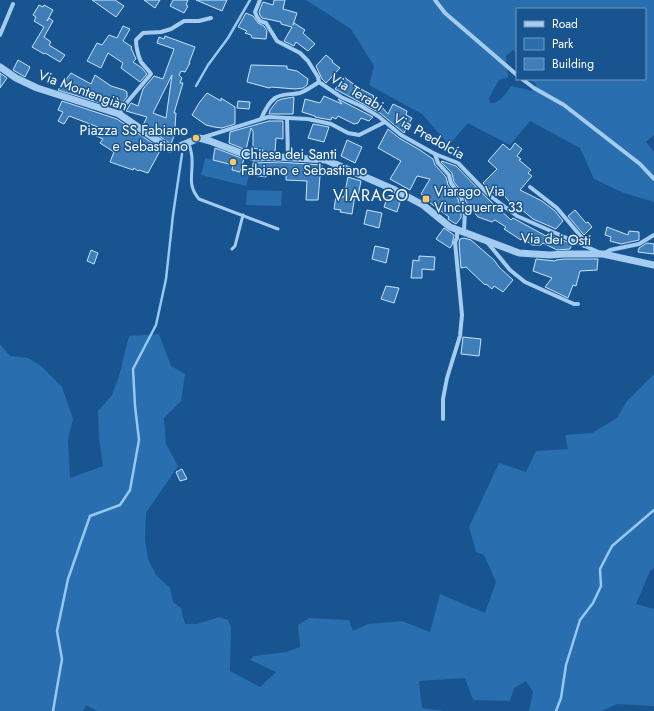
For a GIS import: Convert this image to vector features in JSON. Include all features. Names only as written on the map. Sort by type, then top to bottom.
[{"type":"street","points":[[260,0],[255,12],[257,17],[260,21],[266,23],[277,41],[300,53],[304,57],[318,77],[319,82]]},
{"type":"street","points":[[435,0],[445,13],[516,74]]},
{"type":"street","points":[[0,36],[13,4]]},
{"type":"street","points":[[119,114],[151,74],[142,63],[136,48],[136,40],[143,32],[161,32],[171,29],[184,22],[199,21],[211,18]]},
{"type":"street","name":"Via Montengiàn","points":[[1,66],[16,78],[37,88],[119,114],[170,149],[199,138]]},
{"type":"street","points":[[523,80],[534,88],[564,105],[640,164],[654,178]]},
{"type":"street","name":"Via Terabi","points":[[260,119],[266,108],[274,99],[280,96],[299,93],[319,82],[386,122]]},
{"type":"street","name":"Via Predolcia","points":[[199,138],[268,117],[308,118],[331,124],[348,134],[359,135],[386,122],[401,135],[435,154],[458,163],[489,195],[517,216],[603,254]]},
{"type":"street","points":[[287,118],[288,158]]},
{"type":"street","name":"Via dei Osti","points":[[199,138],[254,158],[326,160],[416,201],[450,227],[519,253],[550,255],[603,254],[654,265]]},
{"type":"street","points":[[435,154],[438,163],[449,175],[451,183],[461,196],[465,210],[461,230],[456,242],[462,316],[460,336],[443,400],[443,419]]},
{"type":"street","points":[[530,187],[557,208],[583,239],[584,246]]},
{"type":"street","points":[[603,254],[610,250],[638,244],[654,236]]},
{"type":"street","points":[[485,240],[510,270],[525,282],[559,298],[574,304],[578,304]]},
{"type":"lane","points":[[189,143],[192,159],[190,174],[193,192],[199,199],[278,229]]},
{"type":"lane","points":[[232,249],[235,246],[243,215]]},
{"type":"green space","points":[[306,0],[654,0],[654,135],[646,142],[654,152],[654,202],[624,193],[594,179],[580,148],[530,121],[510,145],[468,123],[449,145],[422,114],[369,85],[374,66],[351,29]]},
{"type":"green space","points":[[205,158],[233,165],[232,170],[240,172],[242,165],[251,168],[246,186],[201,175]]},
{"type":"green space","points":[[247,190],[282,191],[281,206],[246,205]]},
{"type":"green space","points":[[159,334],[171,366],[185,374],[181,401],[164,418],[166,444],[178,466],[146,513],[145,539],[148,559],[156,575],[170,588],[173,602],[181,608],[185,624],[197,624],[219,617],[228,620],[231,627],[230,671],[260,687],[276,672],[250,660],[254,656],[286,652],[300,647],[298,625],[309,618],[349,620],[353,631],[368,624],[402,621],[430,632],[440,594],[485,613],[496,582],[484,555],[476,552],[469,527],[499,463],[526,472],[536,451],[568,449],[565,435],[592,433],[617,418],[627,401],[654,374],[654,568],[650,571],[636,604],[654,609],[654,706],[617,704],[602,711],[529,711],[533,692],[526,681],[514,688],[510,701],[473,700],[465,678],[419,681],[422,708],[444,711],[97,711],[86,705],[83,711],[0,711],[0,344],[10,356],[28,358],[40,365],[62,387],[73,419],[68,440],[70,478],[103,466],[99,438],[98,411],[112,395],[119,376],[129,336]]},
{"type":"building","points":[[92,0],[115,0],[124,6],[116,17]]},
{"type":"building","points":[[144,0],[160,0],[155,8]]},
{"type":"building","points":[[173,0],[188,0],[186,5],[188,6],[184,13],[170,6]]},
{"type":"building","points":[[196,0],[227,0],[222,11]]},
{"type":"building","points":[[274,0],[285,0],[283,9],[297,13],[293,25],[294,23],[305,30],[303,33],[315,44],[308,51],[296,42],[294,46],[284,41],[292,27],[281,24],[281,22],[262,18],[260,15],[259,12],[263,2],[273,5]]},
{"type":"building","points":[[39,5],[43,7],[44,5],[53,10],[47,21],[49,18],[53,21],[44,37],[51,42],[49,45],[65,55],[60,62],[32,47],[44,27],[34,21],[36,17],[33,15]]},
{"type":"building","points":[[246,13],[253,16],[258,23],[264,26],[267,31],[266,39],[252,38],[251,35],[245,33],[247,31],[238,27]]},
{"type":"building","points":[[123,26],[130,29],[123,41],[132,47],[131,48],[136,59],[133,62],[142,68],[147,74],[140,82],[121,68],[123,63],[108,53],[101,68],[87,61],[97,43],[102,45],[109,35],[117,38]]},
{"type":"building","points":[[165,36],[195,47],[190,63],[185,72],[181,71],[179,75],[182,78],[180,83],[183,83],[174,113],[176,113],[175,127],[177,128],[171,144],[143,125],[147,117],[126,111],[131,103],[138,106],[143,89],[154,76],[163,79],[174,49],[157,43],[159,37],[164,39]],"holes":[[[172,75],[166,118],[153,113]]]},
{"type":"building","points":[[326,55],[340,68],[326,83],[322,79],[316,66]]},
{"type":"building","points":[[18,60],[30,67],[25,77],[13,70]]},
{"type":"building","points":[[251,65],[287,66],[287,69],[297,71],[308,79],[307,85],[303,88],[295,89],[269,88],[247,82]]},
{"type":"building","points":[[0,73],[7,78],[0,88]]},
{"type":"building","points":[[71,73],[91,84],[95,75],[111,86],[127,92],[127,97],[121,104],[107,105],[58,90]]},
{"type":"building","points":[[344,77],[359,88],[374,96],[373,97],[388,114],[393,104],[407,111],[406,115],[412,118],[404,133],[380,113],[335,89]]},
{"type":"building","points":[[207,93],[221,101],[221,98],[235,107],[235,124],[222,128],[214,127],[206,125],[192,115]]},
{"type":"building","points":[[324,96],[342,104],[338,99],[373,117],[369,121],[361,118],[358,123],[354,124],[338,116],[336,119],[332,117],[331,120],[315,117],[302,112],[305,99],[320,103]]},
{"type":"building","points":[[294,97],[293,114],[269,114],[270,110],[277,101]]},
{"type":"building","points":[[62,101],[117,119],[161,149],[148,173],[138,171],[134,168],[133,170],[110,162],[114,152],[100,143],[103,139],[94,135],[98,127],[69,116],[64,124],[58,121],[63,112],[58,110]]},
{"type":"building","points":[[238,101],[250,102],[249,109],[237,108]]},
{"type":"building","points":[[269,121],[283,121],[283,139],[276,138],[275,152],[262,153],[263,150],[253,148],[253,131],[251,128],[246,150],[229,143],[230,132]]},
{"type":"building","points":[[313,124],[329,127],[324,142],[308,138]]},
{"type":"building","points":[[388,129],[399,138],[433,159],[435,165],[446,177],[448,185],[458,199],[461,210],[461,218],[456,224],[429,202],[431,199],[421,194],[430,179],[417,176],[410,190],[390,179],[401,161],[378,148]]},
{"type":"building","points":[[347,140],[362,147],[355,163],[341,156]]},
{"type":"building","points":[[515,143],[522,149],[517,156],[521,159],[519,160],[531,170],[528,173],[532,176],[520,190],[542,201],[555,211],[563,221],[556,229],[533,219],[515,204],[513,206],[501,192],[498,197],[483,183],[497,169],[488,161],[503,144],[510,150]]},
{"type":"building","name":"Chiesa dei Santi Fabiano e Sebastiano","points":[[215,148],[244,159],[240,172],[232,170],[233,165],[213,160]]},
{"type":"building","points":[[442,161],[456,166],[511,220],[513,218],[546,236],[548,234],[572,244],[570,249],[557,250],[543,243],[541,245],[532,245],[504,229],[506,227],[495,220],[492,222],[478,217],[466,202],[464,195],[454,182],[452,173],[441,162]]},
{"type":"building","points":[[279,162],[322,165],[318,200],[306,200],[307,181],[286,180],[286,173],[266,173],[266,177],[252,175],[253,163]]},
{"type":"building","points":[[348,177],[361,181],[358,196],[355,195],[352,214],[340,212],[341,210],[334,209],[336,196],[344,197]]},
{"type":"building","points":[[388,195],[401,199],[397,212],[384,207]]},
{"type":"building","points":[[367,210],[382,213],[379,228],[364,224]]},
{"type":"building","points":[[575,210],[586,223],[588,222],[592,227],[584,235],[568,216]]},
{"type":"building","points":[[607,227],[628,235],[629,231],[639,232],[639,240],[621,244],[610,241],[611,237],[605,235]]},
{"type":"building","points":[[444,228],[454,235],[450,248],[436,239]]},
{"type":"building","points":[[464,238],[471,240],[494,260],[513,280],[503,292],[494,286],[492,289],[486,284],[485,285],[466,267],[461,268],[459,243],[460,239]]},
{"type":"building","points":[[647,243],[654,244],[654,254],[638,252],[639,248]]},
{"type":"building","points":[[375,246],[389,249],[386,263],[372,259]]},
{"type":"building","points":[[91,250],[98,253],[94,264],[87,261]]},
{"type":"building","points":[[419,256],[435,257],[434,270],[422,269],[422,278],[411,278],[413,260],[419,261]]},
{"type":"building","points":[[536,259],[555,261],[565,259],[598,259],[597,270],[580,271],[576,286],[573,285],[568,298],[545,287],[552,278],[533,271]]},
{"type":"building","points":[[386,286],[399,288],[394,303],[381,299]]},
{"type":"building","points":[[463,337],[481,339],[479,356],[461,354]]},
{"type":"building","points":[[182,469],[187,479],[180,481],[176,472]]},
{"type":"waterway","points":[[196,86],[208,65],[228,38],[250,0]]},
{"type":"waterway","points":[[53,711],[62,659],[57,631],[68,579],[90,516],[120,505],[130,490],[139,440],[133,369],[156,325],[166,279],[182,154]]},
{"type":"waterway","points":[[556,711],[561,698],[566,665],[580,620],[593,603],[601,586],[600,569],[612,546],[654,510]]},
{"type":"place","name":"Piazza SS Fabiano e Sebastiano","points":[[196,138]]},
{"type":"place","name":"Chiesa dei Santi Fabiano e Sebastiano","points":[[233,162]]},
{"type":"place","name":"Viarago Via Vinciguerra 33","points":[[426,199]]},
{"type":"district","name":"VIARAGO","points":[[371,195]]}]
